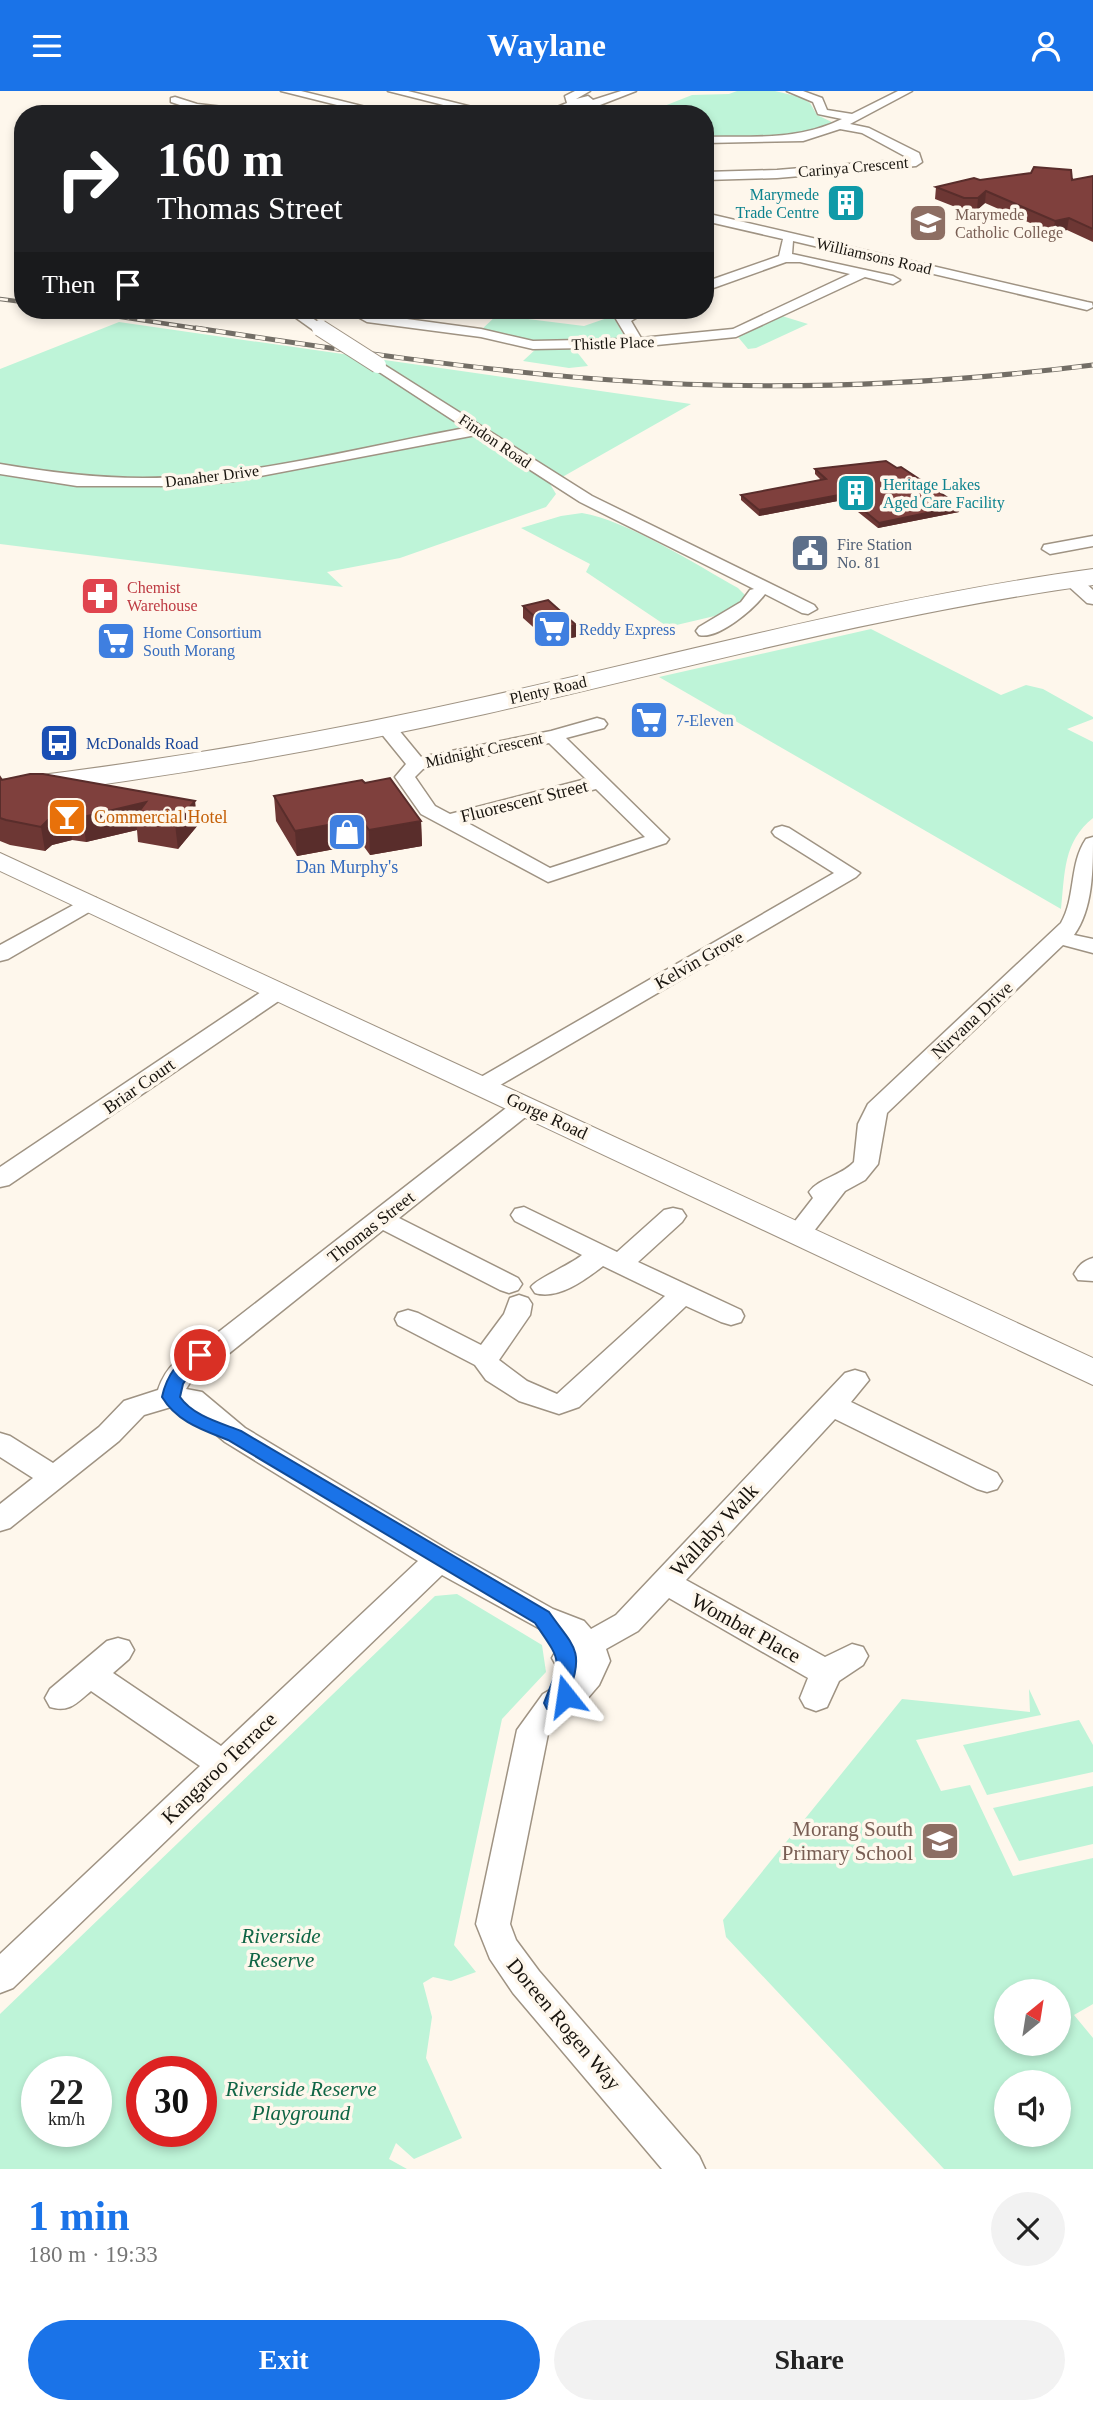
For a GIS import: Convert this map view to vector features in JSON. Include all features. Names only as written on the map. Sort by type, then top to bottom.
[{"type":"highway","name":"Plenty Road","points":[[0,789],[226,758],[386,727],[812,618],[952,579],[1093,558]]},
{"type":"highway","name":"Plenty Road","points":[[0,765],[272,728],[379,707],[614,650],[705,631],[1082,578]]},
{"type":"main road","name":"Gorge Road","points":[[0,861],[1093,1373]]},
{"type":"street","points":[[286,91],[349,105]]},
{"type":"street","points":[[393,91],[456,105]]},
{"type":"street","points":[[415,96],[428,91]]},
{"type":"street","points":[[585,91],[572,96],[570,100],[576,103],[603,102],[631,91]]},
{"type":"street","points":[[571,105],[609,91]]},
{"type":"street","points":[[792,91],[818,100],[822,112],[853,118]]},
{"type":"street","points":[[714,141],[803,138],[842,126],[907,91]]},
{"type":"street","points":[[184,105],[204,105]]},
{"type":"street","name":"Carinya Crescent","points":[[714,176],[777,174],[916,162],[915,156],[865,130],[842,126]]},
{"type":"street","name":"Williamsons Road","points":[[714,219],[1042,294],[1089,301]]},
{"type":"street","points":[[714,284],[785,258],[786,243],[794,237]]},
{"type":"street","name":"Williamsons Road","points":[[785,258],[800,258],[893,279]]},
{"type":"street","name":"Thistle Place","points":[[375,319],[481,333],[533,345],[638,343],[736,333],[863,273]]},
{"type":"street","name":"Findon Road","points":[[306,319],[586,499],[705,559],[746,576],[812,618]]},
{"type":"street","points":[[623,319],[638,343]]},
{"type":"street","name":"Danaher Drive","points":[[0,469],[76,481],[188,481],[234,476],[475,428]]},
{"type":"street","points":[[1049,549],[1093,541]]},
{"type":"street","name":"Findon Road","points":[[705,559],[723,576],[756,594],[812,618]]},
{"type":"street","points":[[1082,578],[1093,599]]},
{"type":"street","points":[[705,631],[747,606],[756,594]]},
{"type":"street","name":"Midnight Crescent","points":[[553,736],[659,839],[548,876],[428,810],[405,777],[416,764],[553,736],[597,724]]},
{"type":"street","name":"Midnight Crescent","points":[[386,727],[416,764]]},
{"type":"street","name":"Fluorescent Street","points":[[447,821],[600,782]]},
{"type":"street","name":"Kelvin Grove","points":[[482,1086],[849,873],[782,832]]},
{"type":"street","name":"Nirvana Drive","points":[[797,1234],[829,1189],[856,1174],[866,1164],[870,1150],[869,1124],[877,1109],[1073,923],[1080,908],[1087,858],[1093,843]]},
{"type":"street","points":[[0,954],[88,902]]},
{"type":"street","points":[[1060,938],[1093,946]]},
{"type":"street","name":"Briar Court","points":[[0,1179],[29,1162],[278,991]]},
{"type":"street","name":"Thomas Street","points":[[182,1402],[190,1392],[192,1382],[217,1348],[524,1106]]},
{"type":"street","points":[[524,1215],[731,1316]]},
{"type":"street","points":[[673,1216],[610,1259],[582,1269],[558,1283],[544,1287],[531,1279],[518,1279],[514,1294],[517,1315],[485,1359],[486,1366],[497,1376],[543,1400],[558,1404],[569,1400],[683,1294]]},
{"type":"street","points":[[381,1219],[514,1294]]},
{"type":"street","points":[[408,1319],[485,1359]]},
{"type":"street","name":"Wallaby Walk","points":[[577,1651],[623,1626],[855,1380]]},
{"type":"street","points":[[0,1520],[109,1434],[182,1402],[208,1425],[235,1436],[439,1559],[542,1617],[565,1648],[577,1651]]},
{"type":"street","points":[[832,1405],[987,1482]]},
{"type":"street","points":[[0,1443],[54,1477]]},
{"type":"street","name":"Kangaroo Terrace","points":[[0,1977],[439,1559]]},
{"type":"street","name":"Wombat Place","points":[[665,1582],[832,1676]]},
{"type":"street","points":[[61,1698],[118,1650]]},
{"type":"street","name":"Doreen Rogen Way","points":[[577,1651],[554,1703],[537,1723],[532,1734],[494,1914],[495,1933],[510,1961],[526,1982],[686,2169]]},
{"type":"street","points":[[90,1674],[223,1764]]},
{"type":"green space","points":[[737,91],[775,91],[800,97],[810,103],[817,115],[836,124],[806,135],[714,139],[714,105],[667,105],[692,95],[729,94]]},
{"type":"green space","points":[[782,316],[808,324],[756,348],[748,349],[738,337]]},
{"type":"green space","points":[[493,319],[529,319],[584,326],[604,319],[615,319],[627,341],[535,342],[481,330]]},
{"type":"green space","points":[[119,322],[691,404],[550,484],[556,494],[546,507],[400,558],[327,572],[343,587],[0,544],[0,369]]},
{"type":"green space","points":[[573,347],[588,366],[569,368],[523,361],[537,348]]},
{"type":"green space","points":[[582,513],[619,524],[661,544],[738,588],[745,595],[745,601],[719,615],[668,627],[586,572],[590,564],[521,528],[561,516]]},
{"type":"green space","points":[[871,629],[1001,695],[1026,685],[1043,689],[1093,717],[1067,729],[1093,742],[1093,818],[1076,837],[1067,859],[1061,909],[659,677]]},
{"type":"green space","name":"Riverside Reserve","points":[[457,1594],[542,1645],[546,1672],[502,1719],[454,1945],[476,1972],[451,1981],[433,1977],[423,1983],[432,2017],[426,2058],[462,2138],[414,2159],[396,2143],[389,2159],[407,2169],[0,2169],[0,2014],[435,1596]]},
{"type":"green space","name":"Morang South Primary School","points":[[1029,1689],[1041,1715],[916,1740],[941,1791],[970,1785],[1013,1876],[1093,1858],[1093,2004],[1074,2015],[1093,2038],[1093,2169],[944,2169],[726,1937],[723,1920],[902,1699],[1030,1712]]},
{"type":"green space","points":[[1079,1720],[1093,1745],[1093,1772],[987,1795],[963,1745]]},
{"type":"green space","points":[[1093,1786],[1093,1844],[1019,1861],[993,1808]]},
{"type":"building","points":[[1034,167],[1071,170],[1072,180],[1093,176],[1093,229],[1069,218],[1055,221],[986,191],[978,198],[964,198],[936,187],[974,178],[980,180],[1031,173]]},
{"type":"building","name":"Heritage Lakes Aged Care Facility","points":[[886,461],[897,468],[901,467],[960,506],[879,523],[844,494],[759,510],[741,495],[826,479],[815,469]]},
{"type":"building","points":[[548,600],[576,625],[550,631],[523,606]]},
{"type":"building","points":[[30,774],[195,801],[175,824],[135,817],[146,802],[83,817],[69,815],[48,820],[41,827],[0,818],[0,777],[2,780]]},
{"type":"building","points":[[390,778],[421,821],[369,830],[361,819],[295,831],[274,796],[362,780],[365,783]]},
{"type":"railway","points":[[0,299],[14,301]]},
{"type":"railway","points":[[134,319],[208,330]]},
{"type":"railway","points":[[196,328],[455,365],[672,384],[853,385],[1093,365]]},
{"type":"place","name":"Marymede Trade Centre","points":[[846,203]]},
{"type":"place","name":"Marymede Catholic College","points":[[928,223]]},
{"type":"place","name":"Heritage Lakes Aged Care Facility","points":[[856,493]]},
{"type":"place","name":"Fire Station No. 81","points":[[810,553]]},
{"type":"place","name":"Chemist Warehouse","points":[[100,596]]},
{"type":"place","name":"Reddy Express","points":[[552,629]]},
{"type":"place","name":"Home Consortium South Morang","points":[[116,641]]},
{"type":"place","name":"7-Eleven","points":[[649,720]]},
{"type":"place","name":"McDonalds Road","points":[[59,743]]},
{"type":"place","name":"Commercial Hotel","points":[[67,817]]},
{"type":"place","name":"Dan Murphy's","points":[[347,832]]},
{"type":"place","name":"Morang South Primary School","points":[[940,1841]]},
{"type":"route","points":[[200,1355],[182,1371],[174,1384],[171,1397],[177,1406],[197,1420],[235,1436],[439,1559],[542,1617],[565,1648],[568,1661],[568,1668],[554,1703],[566,1696]]},
{"type":"park label","name":"Riverside Reserve Playground","points":[[301,2101]]}]
